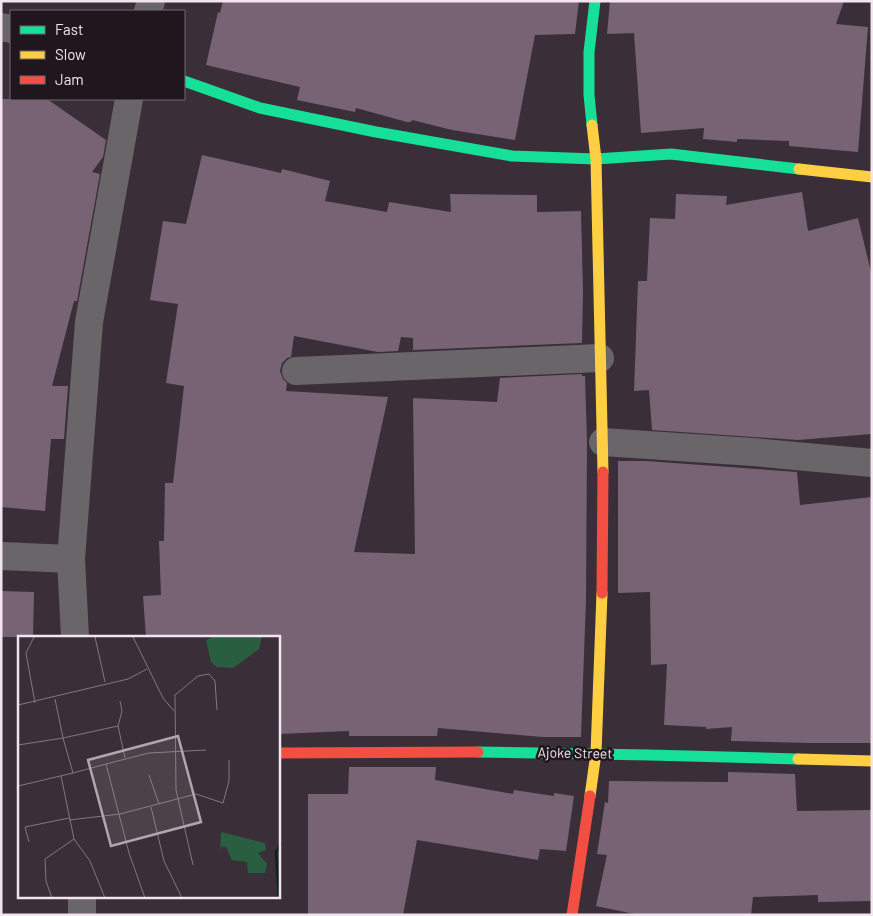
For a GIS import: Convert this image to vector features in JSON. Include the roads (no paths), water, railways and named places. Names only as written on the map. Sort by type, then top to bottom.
[{"type":"street","points":[[572,915],[596,753],[602,599],[603,442],[596,159],[589,95],[589,52],[595,1]]},
{"type":"street","points":[[185,81],[260,108],[376,132],[512,156],[596,159],[670,154],[872,177]]},
{"type":"street","points":[[75,636],[71,559],[89,322],[129,100]]},
{"type":"street","points":[[296,371],[600,358]]},
{"type":"street","points":[[603,442],[753,452],[872,464]]},
{"type":"street","points":[[1,556],[71,559]]},
{"type":"street","name":"Ajoke Street","points":[[280,753],[368,751],[596,753],[872,760]]},
{"type":"street","points":[[82,898],[82,915]]}]
